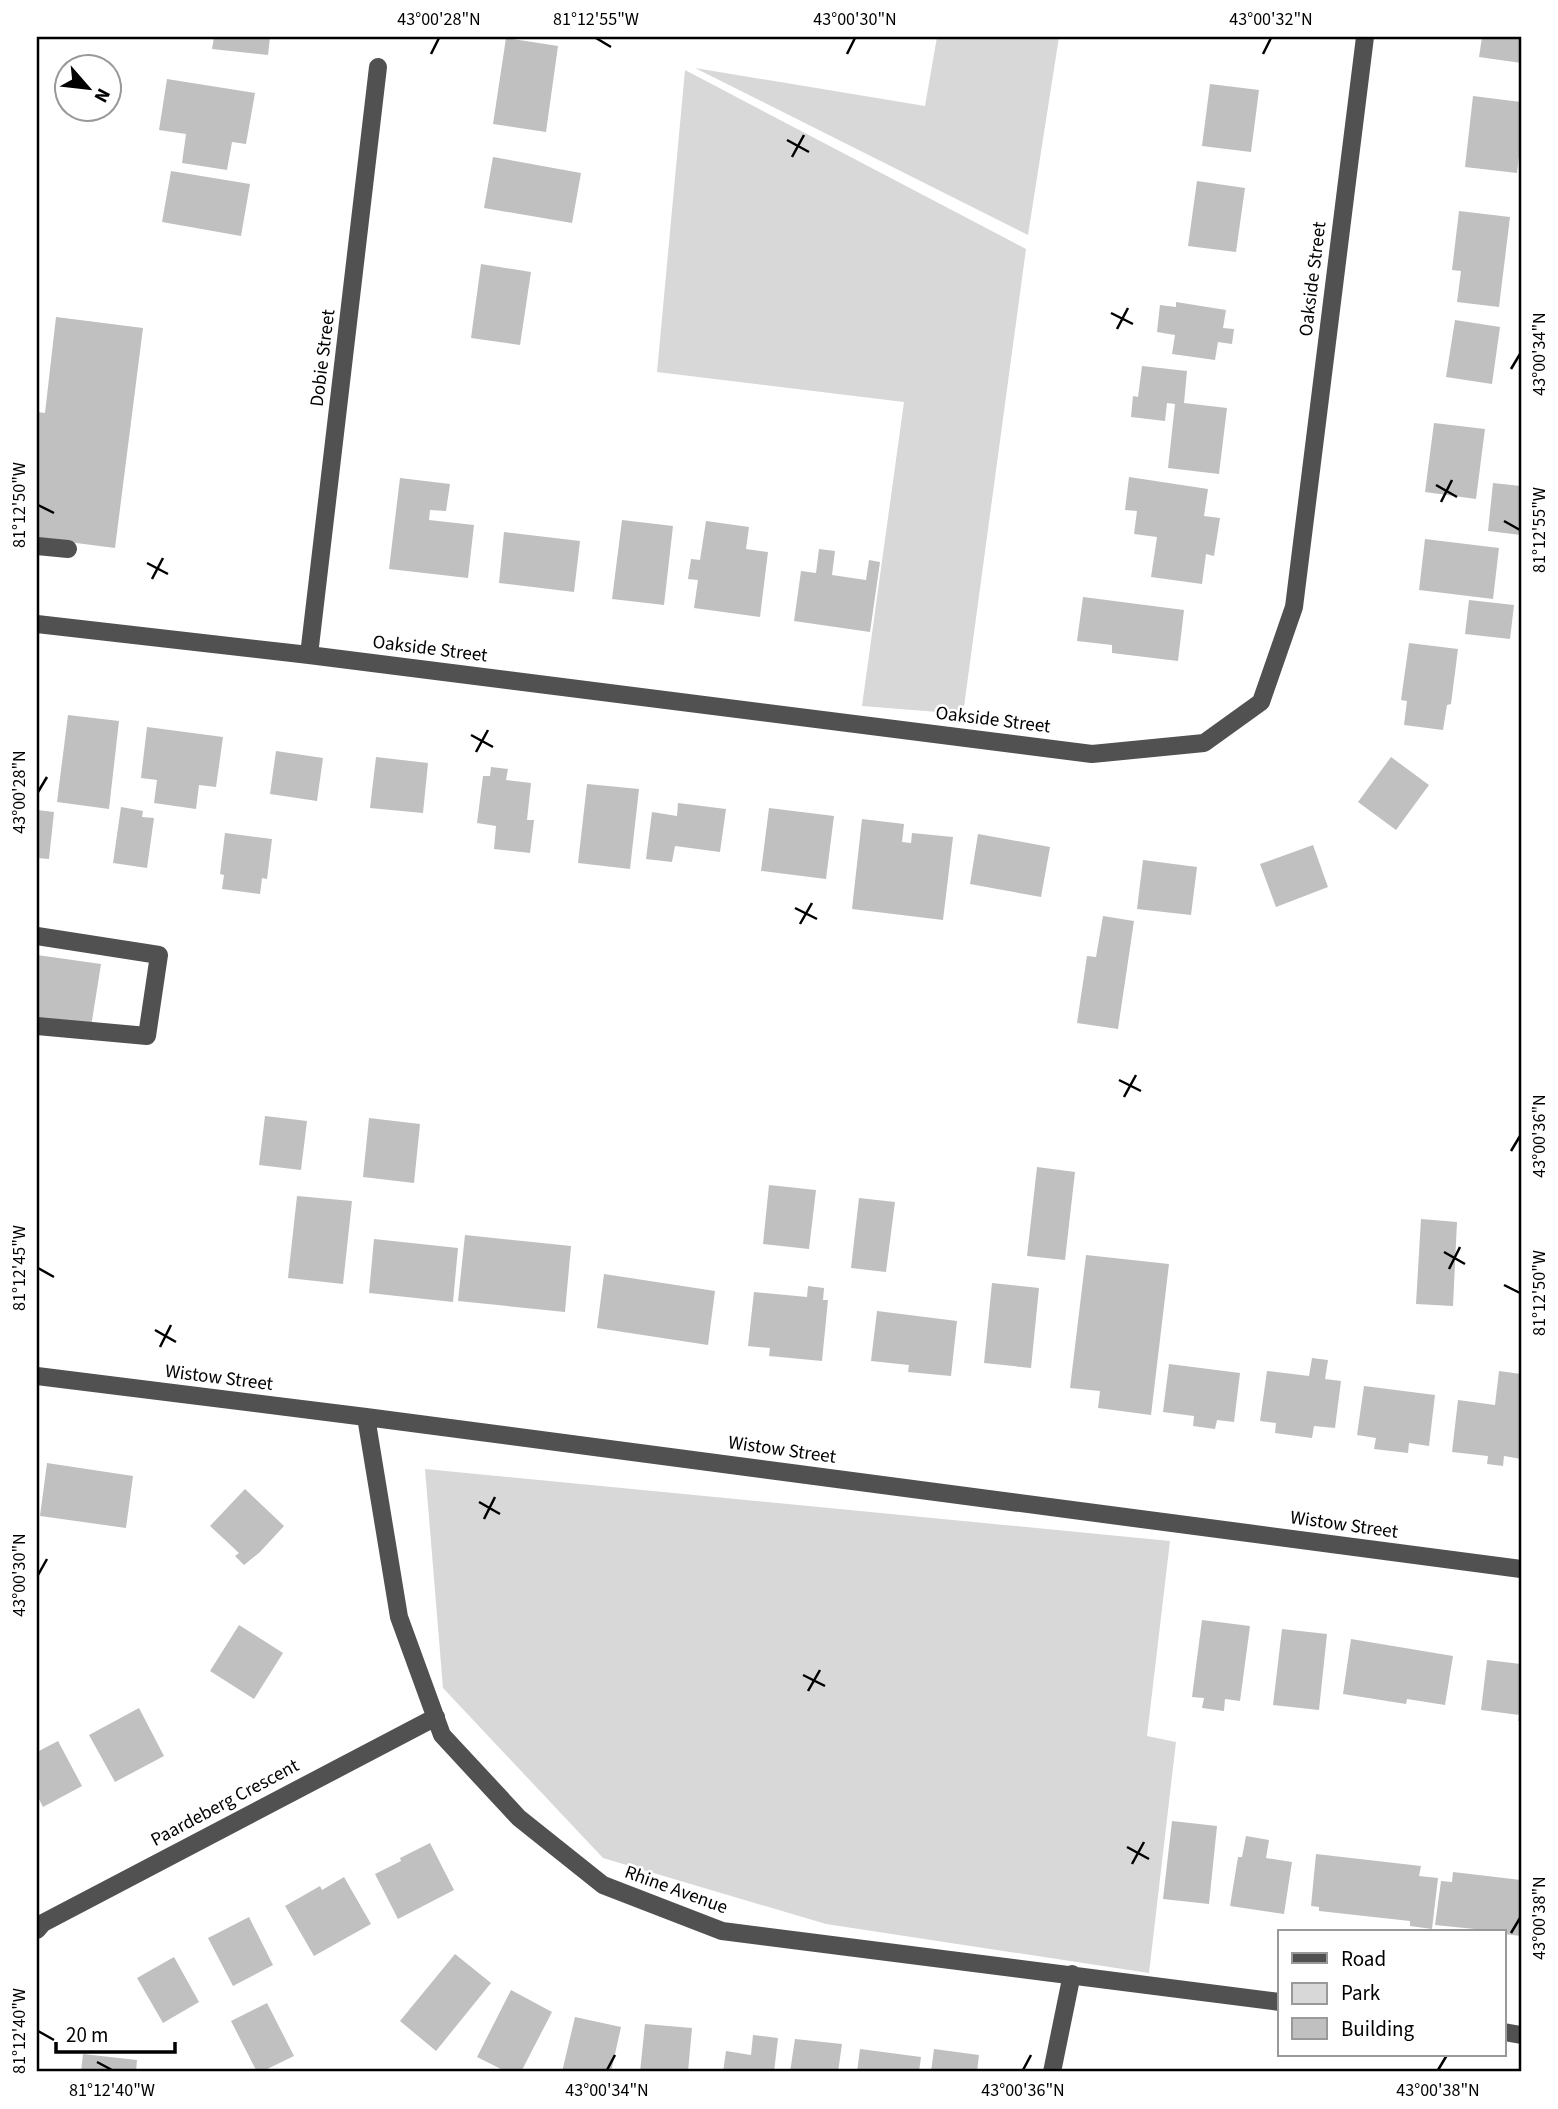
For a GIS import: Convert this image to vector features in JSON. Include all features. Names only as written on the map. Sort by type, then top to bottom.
[{"type":"street","name":"Oakside Street","points":[[37,624],[309,655],[1092,754],[1205,743],[1261,702],[1294,607],[1364,37]]},
{"type":"street","name":"Dobie Street","points":[[309,655],[378,67]]},
{"type":"street","points":[[37,545],[68,549]]},
{"type":"street","points":[[37,936],[159,955],[147,1037],[37,1026]]},
{"type":"street","name":"Wistow Street","points":[[37,1376],[1521,1569]]},
{"type":"street","name":"Rhine Avenue","points":[[366,1417],[399,1617],[442,1735],[519,1818],[603,1885],[722,1931],[1278,2002]]},
{"type":"street","name":"Paardeberg Crescent","points":[[37,1930],[43,1923],[436,1717]]},
{"type":"street","points":[[1052,2072],[1072,1974]]},
{"type":"green space","points":[[937,37],[1059,37],[1028,235],[695,68],[925,106]]},
{"type":"green space","points":[[685,70],[1026,249],[963,714],[862,706],[904,402],[657,372]]},
{"type":"green space","points":[[425,1469],[1170,1541],[1147,1736],[1176,1742],[1149,1973],[826,1924],[603,1858],[443,1688]]},
{"type":"building","points":[[214,37],[270,37],[268,55],[212,49]]},
{"type":"building","points":[[1482,37],[1521,37],[1521,63],[1479,57]]},
{"type":"building","points":[[506,38],[558,46],[546,132],[493,124]]},
{"type":"building","points":[[167,79],[255,93],[246,144],[232,142],[227,170],[182,163],[186,134],[159,130]]},
{"type":"building","points":[[1210,84],[1259,90],[1251,152],[1202,146]]},
{"type":"building","points":[[1473,96],[1521,102],[1517,173],[1465,167]]},
{"type":"building","points":[[493,157],[581,173],[572,223],[484,208]]},
{"type":"building","points":[[171,171],[250,184],[241,236],[162,222]]},
{"type":"building","points":[[1197,181],[1245,188],[1236,252],[1188,246]]},
{"type":"building","points":[[1459,211],[1510,217],[1499,307],[1457,302],[1461,271],[1452,270]]},
{"type":"building","points":[[481,264],[531,272],[520,345],[471,338]]},
{"type":"building","points":[[1176,302],[1226,310],[1223,328],[1234,329],[1232,344],[1218,342],[1215,360],[1172,354],[1175,335],[1157,332],[1160,305],[1176,307]]},
{"type":"building","points":[[56,317],[143,328],[115,548],[37,538],[37,412],[45,413]]},
{"type":"building","points":[[1455,320],[1500,327],[1492,384],[1446,377]]},
{"type":"building","points":[[1142,366],[1187,371],[1184,403],[1227,408],[1219,474],[1168,468],[1175,404],[1167,403],[1165,421],[1131,417],[1133,396],[1138,397]]},
{"type":"building","points":[[1434,423],[1485,429],[1476,499],[1425,492]]},
{"type":"building","points":[[1129,477],[1208,489],[1204,516],[1220,518],[1214,556],[1206,554],[1202,584],[1151,577],[1157,537],[1134,534],[1137,511],[1125,510]]},
{"type":"building","points":[[400,478],[450,484],[446,511],[430,510],[429,520],[474,525],[468,578],[389,569]]},
{"type":"building","points":[[1493,483],[1521,486],[1521,535],[1488,531]]},
{"type":"building","points":[[622,520],[673,526],[664,605],[612,599]]},
{"type":"building","points":[[706,521],[749,527],[746,549],[768,552],[760,617],[694,608],[698,580],[688,579],[691,559],[700,560]]},
{"type":"building","points":[[504,532],[580,541],[574,592],[499,583]]},
{"type":"building","points":[[1425,539],[1499,548],[1493,599],[1419,590]]},
{"type":"building","points":[[819,549],[835,551],[832,575],[866,580],[869,560],[880,562],[870,632],[794,621],[801,571],[816,573]]},
{"type":"building","points":[[1083,597],[1184,610],[1178,661],[1112,653],[1112,645],[1077,641]]},
{"type":"building","points":[[1469,600],[1514,605],[1510,639],[1465,634]]},
{"type":"building","points":[[1409,643],[1458,649],[1451,704],[1447,705],[1443,730],[1404,725],[1407,701],[1401,700]]},
{"type":"building","points":[[68,715],[119,721],[109,809],[57,802]]},
{"type":"building","points":[[147,727],[223,737],[216,787],[199,785],[196,809],[154,803],[157,780],[141,778]]},
{"type":"building","points":[[276,751],[323,758],[317,801],[270,794]]},
{"type":"building","points":[[376,757],[428,763],[423,813],[370,808]]},
{"type":"building","points":[[1391,757],[1429,785],[1396,830],[1358,802]]},
{"type":"building","points":[[491,767],[508,769],[506,780],[531,783],[527,820],[534,820],[530,853],[494,849],[496,826],[477,823],[483,776],[490,776]]},
{"type":"building","points":[[587,784],[639,789],[630,869],[578,863]]},
{"type":"building","points":[[678,803],[726,809],[720,852],[675,846],[672,862],[646,859],[652,812],[677,816]]},
{"type":"building","points":[[121,807],[143,811],[142,817],[154,818],[147,868],[113,863]]},
{"type":"building","points":[[769,808],[834,816],[826,879],[761,871]]},
{"type":"building","points":[[37,810],[54,812],[49,859],[37,858]]},
{"type":"building","points":[[862,819],[904,824],[902,842],[911,843],[912,833],[953,837],[943,920],[852,909]]},
{"type":"building","points":[[225,833],[272,839],[267,879],[262,878],[260,894],[222,889],[224,875],[220,874]]},
{"type":"building","points":[[978,834],[1050,847],[1041,897],[970,884]]},
{"type":"building","points":[[1313,845],[1328,887],[1276,907],[1260,864]]},
{"type":"building","points":[[1143,860],[1197,867],[1191,915],[1137,909]]},
{"type":"building","points":[[1103,916],[1134,921],[1118,1029],[1077,1023],[1087,956],[1096,957]]},
{"type":"building","points":[[37,955],[101,964],[91,1027],[37,1020]]},
{"type":"building","points":[[265,1116],[307,1121],[301,1170],[259,1165]]},
{"type":"building","points":[[369,1118],[420,1124],[414,1183],[363,1177]]},
{"type":"building","points":[[1037,1167],[1075,1172],[1065,1260],[1027,1256]]},
{"type":"building","points":[[769,1185],[816,1190],[809,1249],[763,1244]]},
{"type":"building","points":[[297,1196],[352,1201],[343,1284],[288,1278]]},
{"type":"building","points":[[859,1198],[895,1202],[886,1272],[851,1268]]},
{"type":"building","points":[[1421,1219],[1457,1222],[1453,1306],[1416,1304]]},
{"type":"building","points":[[465,1235],[571,1246],[565,1312],[458,1301]]},
{"type":"building","points":[[374,1239],[458,1248],[453,1302],[369,1293]]},
{"type":"building","points":[[1086,1255],[1169,1264],[1151,1415],[1098,1408],[1100,1391],[1070,1388]]},
{"type":"building","points":[[604,1274],[715,1291],[708,1345],[597,1328]]},
{"type":"building","points":[[992,1283],[1039,1288],[1031,1368],[984,1363]]},
{"type":"building","points":[[808,1286],[824,1288],[823,1300],[828,1300],[822,1361],[769,1356],[770,1348],[748,1346],[754,1292],[807,1297]]},
{"type":"building","points":[[877,1311],[957,1321],[951,1376],[908,1372],[909,1365],[871,1361]]},
{"type":"building","points":[[1312,1358],[1328,1360],[1325,1379],[1341,1381],[1335,1428],[1314,1426],[1312,1438],[1275,1433],[1276,1423],[1260,1421],[1267,1371],[1309,1376]]},
{"type":"building","points":[[1169,1364],[1240,1373],[1234,1422],[1217,1420],[1215,1429],[1193,1426],[1194,1416],[1163,1412]]},
{"type":"building","points":[[1499,1371],[1521,1374],[1521,1459],[1504,1456],[1503,1466],[1487,1464],[1488,1456],[1452,1452],[1458,1400],[1495,1405]]},
{"type":"building","points":[[1364,1386],[1435,1395],[1429,1446],[1409,1443],[1408,1453],[1374,1449],[1376,1438],[1357,1435]]},
{"type":"building","points":[[47,1463],[133,1476],[126,1528],[40,1516]]},
{"type":"building","points":[[245,1489],[284,1526],[244,1565],[235,1556],[239,1553],[210,1526]]},
{"type":"building","points":[[1202,1620],[1250,1626],[1240,1701],[1225,1699],[1224,1711],[1202,1708],[1204,1698],[1192,1697]]},
{"type":"building","points":[[239,1625],[283,1653],[254,1699],[210,1671]]},
{"type":"building","points":[[1282,1629],[1327,1634],[1319,1710],[1273,1705]]},
{"type":"building","points":[[1351,1639],[1453,1656],[1445,1705],[1407,1699],[1406,1704],[1343,1694]]},
{"type":"building","points":[[1487,1660],[1521,1664],[1521,1721],[1518,1721],[1519,1715],[1481,1710]]},
{"type":"building","points":[[139,1708],[164,1756],[115,1782],[89,1735]]},
{"type":"building","points":[[58,1741],[82,1786],[43,1807],[37,1795],[37,1752]]},
{"type":"building","points":[[1172,1821],[1217,1826],[1209,1904],[1163,1899]]},
{"type":"building","points":[[1246,1836],[1269,1840],[1266,1858],[1292,1862],[1284,1914],[1230,1906],[1238,1857],[1242,1857]]},
{"type":"building","points":[[430,1843],[454,1890],[398,1919],[375,1874]]},
{"type":"building","points":[[1316,1854],[1421,1866],[1419,1876],[1438,1878],[1432,1929],[1410,1926],[1410,1921],[1319,1911],[1319,1907],[1311,1906]]},
{"type":"building","points":[[1453,1872],[1521,1880],[1521,1936],[1506,1934],[1506,1930],[1435,1925],[1441,1881],[1452,1882]]},
{"type":"building","points":[[344,1877],[371,1924],[314,1956],[285,1906],[320,1886],[322,1890]]},
{"type":"building","points":[[249,1917],[273,1965],[233,1986],[208,1938]]},
{"type":"building","points":[[455,1954],[491,1983],[436,2051],[400,2021]]},
{"type":"building","points":[[174,1957],[199,2002],[163,2023],[137,1978]]},
{"type":"building","points":[[511,1990],[552,2012],[521,2072],[507,2072],[477,2057]]},
{"type":"building","points":[[267,2003],[294,2056],[257,2072],[231,2021]]},
{"type":"building","points":[[575,2017],[621,2027],[611,2072],[562,2072]]},
{"type":"building","points":[[645,2024],[692,2028],[688,2072],[640,2072]]},
{"type":"building","points":[[753,2035],[778,2038],[774,2072],[723,2072],[726,2051],[751,2055]]},
{"type":"building","points":[[795,2039],[842,2044],[838,2072],[790,2072]]},
{"type":"building","points":[[860,2049],[921,2057],[919,2072],[857,2072]]},
{"type":"building","points":[[934,2049],[979,2055],[977,2072],[931,2072]]},
{"type":"building","points":[[83,2054],[137,2060],[136,2072],[81,2072]]}]
